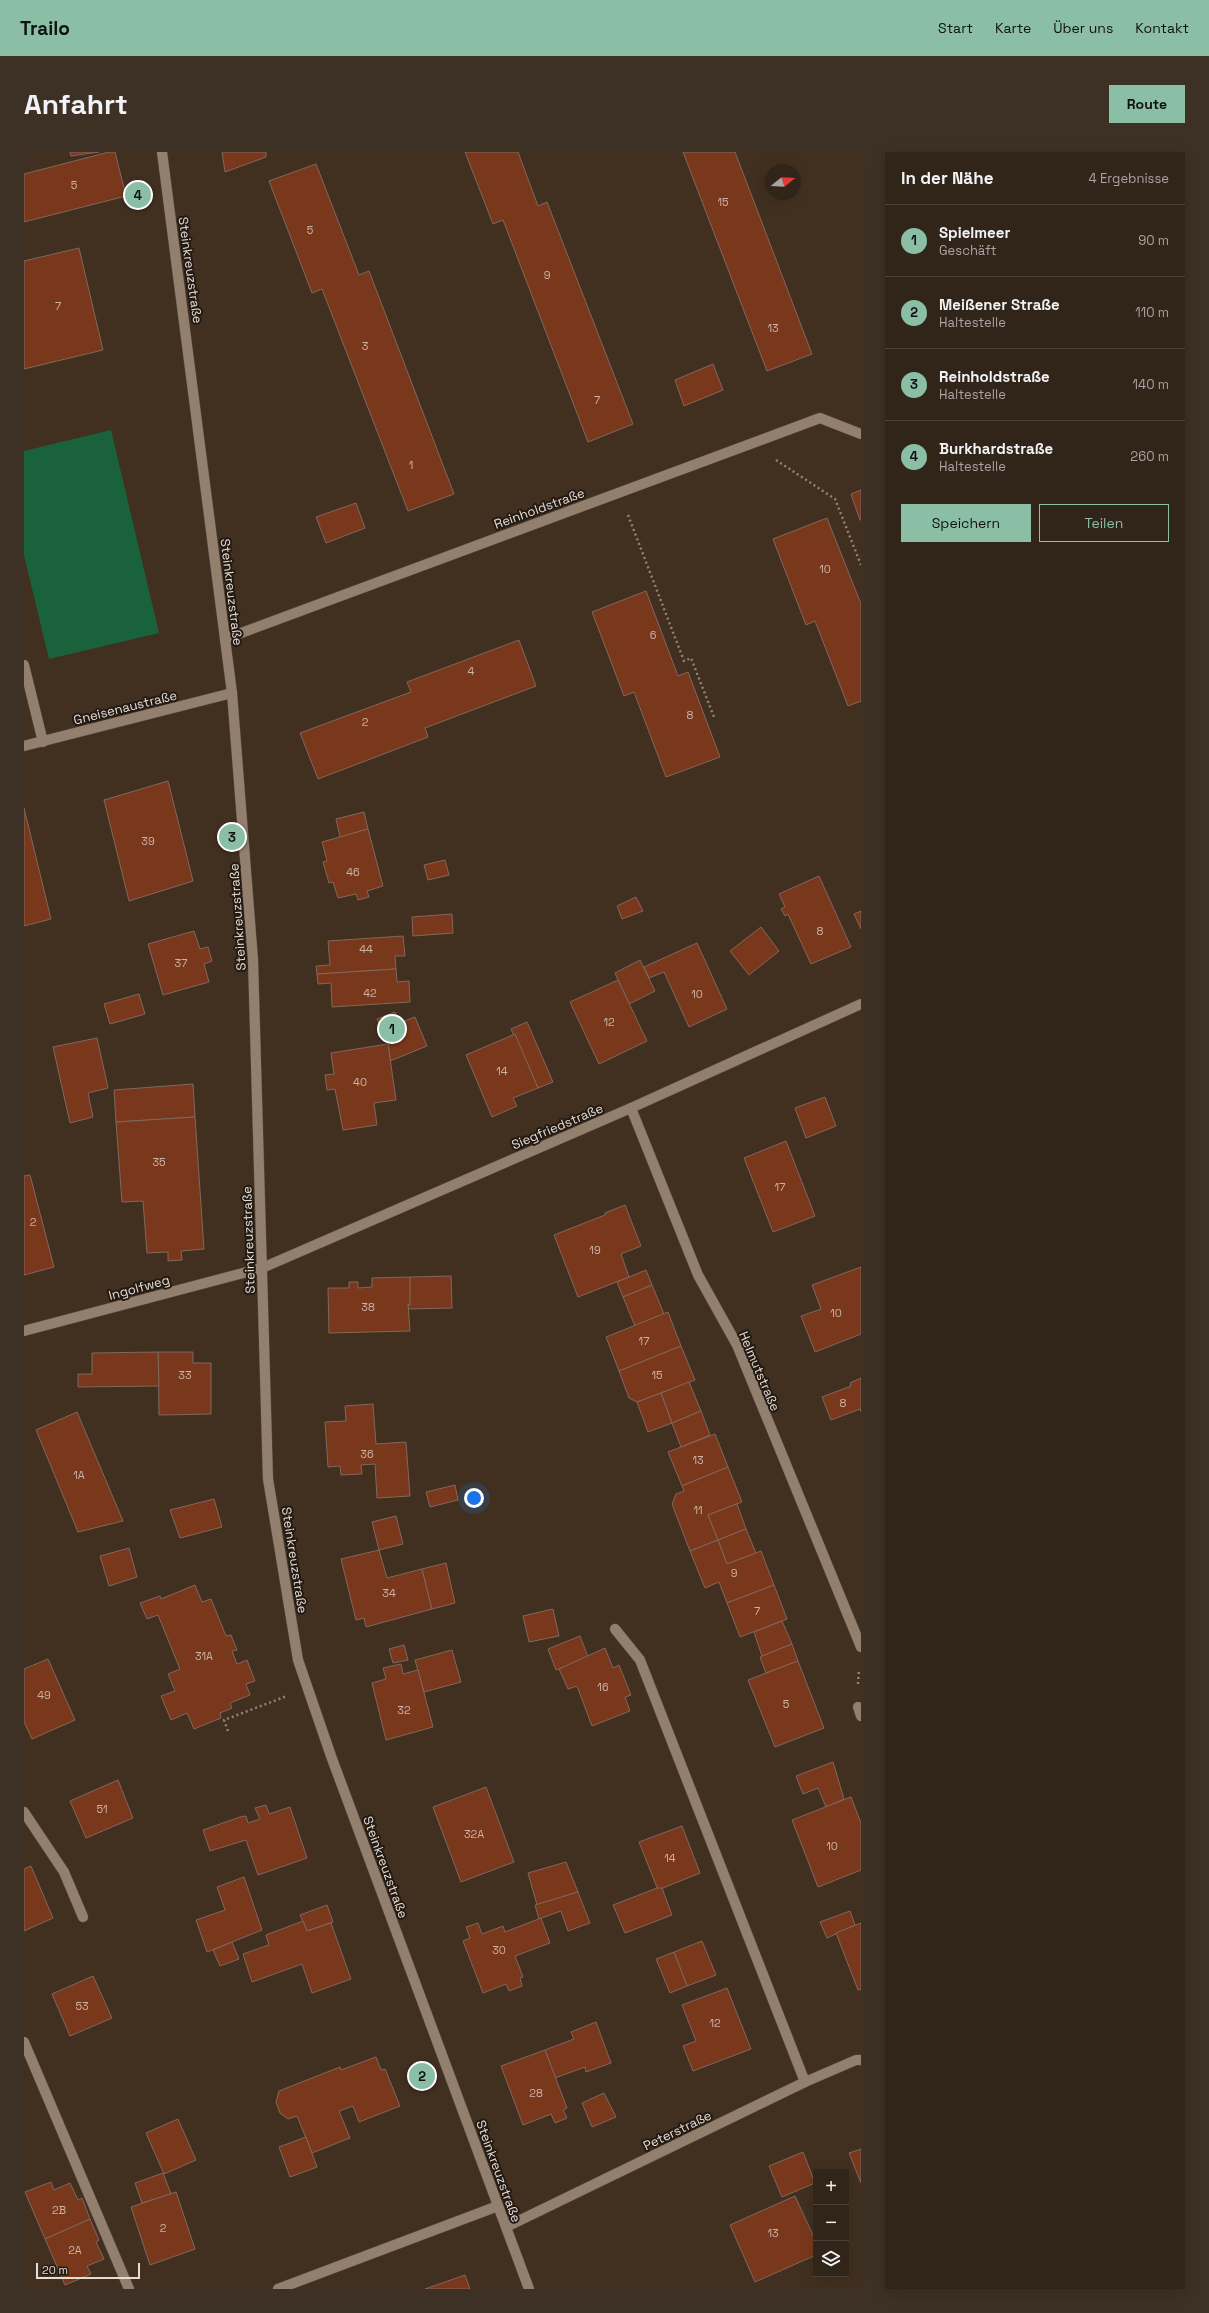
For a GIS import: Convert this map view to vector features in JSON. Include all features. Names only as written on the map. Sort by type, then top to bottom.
[{"type":"street","name":"Steinkreuzstraße","points":[[162,152],[232,693],[253,960],[268,1479],[298,1660],[529,2289]]},
{"type":"street","name":"Reinholdstraße","points":[[225,639],[820,418],[861,434]]},
{"type":"street","points":[[24,665],[43,742]]},
{"type":"street","name":"Gneisenaustraße","points":[[24,746],[232,693]]},
{"type":"street","name":"Siegfriedstraße","points":[[262,1268],[631,1108],[861,1004]]},
{"type":"street","name":"Helmutstraße","points":[[631,1108],[698,1276],[737,1344],[860,1647]]},
{"type":"street","name":"Ingolfweg","points":[[24,1331],[262,1268]]},
{"type":"street","points":[[614,1629],[640,1660],[805,2082]]},
{"type":"street","points":[[24,1812],[64,1872],[83,1917]]},
{"type":"street","points":[[24,2042],[130,2289]]},
{"type":"street","name":"Peterstraße","points":[[506,2227],[805,2082],[856,2060],[861,2060]]},
{"type":"street","points":[[278,2289],[498,2206]]},
{"type":"path","points":[[751,443],[835,500],[861,565]]},
{"type":"path","points":[[619,492],[684,661],[691,658],[714,717]]},
{"type":"path","points":[[859,1711],[860,1647]]},
{"type":"path","points":[[228,1731],[224,1720],[308,1689]]},
{"type":"green space","points":[[111,430],[159,633],[49,659],[24,555],[24,451]]},
{"type":"building","points":[[70,152],[99,152],[71,156]]},
{"type":"building","points":[[109,152],[115,152],[126,196],[24,222],[24,174]]},
{"type":"building","points":[[222,152],[266,152],[266,157],[225,172]]},
{"type":"building","points":[[465,152],[518,152],[538,206],[547,202],[633,424],[588,442],[503,220],[493,224]]},
{"type":"building","points":[[683,152],[735,152],[812,354],[767,371]]},
{"type":"building","points":[[316,164],[359,275],[369,271],[454,494],[408,511],[322,289],[312,293],[269,181]]},
{"type":"building","points":[[79,248],[103,350],[24,369],[24,261]]},
{"type":"building","points":[[713,364],[723,390],[684,406],[675,380]]},
{"type":"building","points":[[861,490],[861,520],[860,520],[851,494]]},
{"type":"building","points":[[356,503],[365,528],[326,543],[316,517]]},
{"type":"building","points":[[827,518],[861,604],[861,701],[848,706],[815,621],[806,625],[773,539]]},
{"type":"building","points":[[646,591],[678,676],[688,672],[720,757],[666,777],[634,692],[624,696],[592,612]]},
{"type":"building","points":[[519,640],[536,686],[425,728],[428,737],[318,779],[300,733],[411,692],[407,682]]},
{"type":"building","points":[[168,781],[193,881],[129,901],[104,800]]},
{"type":"building","points":[[24,808],[51,919],[24,926]]},
{"type":"building","points":[[364,812],[368,829],[340,837],[336,819]]},
{"type":"building","points":[[368,829],[383,886],[367,891],[369,897],[358,900],[356,894],[338,898],[333,882],[329,883],[323,862],[327,861],[322,842]]},
{"type":"building","points":[[445,860],[449,875],[428,880],[424,865]]},
{"type":"building","points":[[819,876],[851,947],[811,964],[788,914],[785,916],[781,909],[785,907],[779,894]]},
{"type":"building","points":[[636,897],[643,911],[622,919],[617,906]]},
{"type":"building","points":[[861,911],[861,929],[854,914]]},
{"type":"building","points":[[452,914],[453,933],[413,936],[412,917]]},
{"type":"building","points":[[761,927],[779,951],[749,975],[730,951]]},
{"type":"building","points":[[194,931],[200,949],[208,947],[212,961],[204,964],[209,982],[163,995],[148,944]]},
{"type":"building","points":[[403,936],[405,956],[395,956],[396,969],[317,974],[316,966],[330,965],[328,941]]},
{"type":"building","points":[[697,943],[727,1009],[689,1027],[664,972],[649,978],[644,967]]},
{"type":"building","points":[[640,960],[655,991],[629,1004],[615,973]]},
{"type":"building","points":[[396,969],[397,982],[409,981],[410,1002],[332,1007],[331,983],[318,984],[317,974]]},
{"type":"building","points":[[618,980],[647,1041],[599,1064],[570,1002]]},
{"type":"building","points":[[139,994],[145,1014],[110,1024],[104,1004]]},
{"type":"building","points":[[395,1012],[399,1023],[415,1017],[427,1046],[390,1061],[388,1044],[377,1019]]},
{"type":"building","points":[[527,1022],[553,1082],[538,1088],[511,1029]]},
{"type":"building","points":[[515,1034],[538,1088],[513,1098],[517,1106],[492,1117],[466,1055]]},
{"type":"building","points":[[97,1038],[108,1088],[88,1093],[93,1117],[70,1123],[53,1047]]},
{"type":"building","points":[[388,1044],[396,1100],[374,1103],[377,1125],[343,1130],[335,1089],[327,1090],[325,1075],[334,1074],[331,1053]]},
{"type":"building","points":[[193,1084],[195,1117],[116,1122],[114,1090]]},
{"type":"building","points":[[825,1097],[836,1126],[806,1138],[795,1108]]},
{"type":"building","points":[[195,1117],[204,1249],[181,1251],[182,1260],[168,1261],[168,1252],[147,1253],[143,1201],[122,1202],[116,1122]]},
{"type":"building","points":[[786,1141],[815,1216],[773,1232],[744,1158]]},
{"type":"building","points":[[30,1175],[54,1267],[24,1275],[24,1176]]},
{"type":"building","points":[[625,1205],[641,1246],[621,1254],[629,1277],[578,1297],[554,1235],[605,1215],[605,1213]]},
{"type":"building","points":[[861,1267],[861,1334],[815,1352],[801,1316],[821,1309],[812,1285]]},
{"type":"building","points":[[646,1270],[652,1285],[623,1297],[617,1282]]},
{"type":"building","points":[[451,1276],[452,1308],[408,1309],[410,1277]]},
{"type":"building","points":[[410,1277],[410,1305],[408,1304],[410,1331],[329,1333],[328,1288],[349,1288],[349,1282],[358,1282],[358,1288],[372,1287],[372,1278]]},
{"type":"building","points":[[652,1285],[664,1314],[635,1326],[623,1297]]},
{"type":"building","points":[[668,1312],[681,1346],[619,1371],[606,1337]]},
{"type":"building","points":[[681,1346],[695,1380],[637,1402],[629,1398],[619,1371]]},
{"type":"building","points":[[158,1352],[193,1352],[193,1363],[211,1363],[211,1414],[159,1415]]},
{"type":"building","points":[[158,1352],[159,1386],[78,1387],[78,1374],[92,1374],[92,1353]]},
{"type":"building","points":[[861,1378],[861,1412],[860,1409],[831,1420],[822,1397],[851,1386],[850,1383]]},
{"type":"building","points":[[689,1382],[701,1411],[672,1423],[661,1393]]},
{"type":"building","points":[[661,1393],[672,1423],[648,1432],[637,1402]]},
{"type":"building","points":[[373,1404],[376,1444],[406,1442],[410,1496],[377,1498],[375,1464],[361,1465],[362,1474],[341,1475],[340,1466],[328,1467],[325,1422],[346,1421],[345,1406]]},
{"type":"building","points":[[701,1411],[710,1435],[681,1447],[672,1423]]},
{"type":"building","points":[[77,1412],[123,1521],[78,1532],[36,1430]]},
{"type":"building","points":[[715,1434],[728,1467],[682,1486],[668,1452]]},
{"type":"building","points":[[728,1467],[742,1502],[708,1515],[718,1540],[690,1551],[672,1504],[676,1494],[684,1491],[682,1486]]},
{"type":"building","points":[[455,1485],[458,1500],[430,1507],[426,1492]]},
{"type":"building","points":[[214,1499],[222,1527],[180,1538],[170,1510]]},
{"type":"building","points":[[737,1504],[746,1529],[718,1540],[708,1515]]},
{"type":"building","points":[[396,1516],[403,1544],[379,1550],[372,1522]]},
{"type":"building","points":[[746,1529],[756,1553],[727,1564],[718,1540]]},
{"type":"building","points":[[718,1540],[727,1564],[761,1551],[774,1585],[727,1603],[719,1582],[705,1588],[690,1551]]},
{"type":"building","points":[[129,1548],[137,1577],[109,1586],[100,1556]]},
{"type":"building","points":[[379,1550],[387,1578],[422,1569],[432,1609],[366,1627],[364,1618],[356,1620],[341,1559]]},
{"type":"building","points":[[446,1563],[455,1603],[432,1609],[422,1569]]},
{"type":"building","points":[[195,1585],[202,1602],[211,1599],[226,1636],[231,1635],[237,1650],[232,1651],[237,1664],[247,1660],[255,1681],[246,1684],[250,1695],[230,1703],[232,1708],[220,1713],[221,1718],[194,1729],[187,1713],[171,1720],[161,1696],[175,1691],[168,1674],[180,1669],[158,1615],[147,1619],[140,1603],[160,1596],[161,1599]]},
{"type":"building","points":[[774,1585],[787,1619],[740,1637],[727,1603]]},
{"type":"building","points":[[553,1609],[559,1636],[529,1642],[523,1616]]},
{"type":"building","points":[[782,1621],[792,1644],[762,1656],[754,1632]]},
{"type":"building","points":[[580,1636],[588,1657],[556,1670],[548,1649]]},
{"type":"building","points":[[792,1644],[798,1661],[766,1673],[760,1657]]},
{"type":"building","points":[[404,1645],[408,1660],[393,1663],[389,1649]]},
{"type":"building","points":[[605,1648],[613,1668],[619,1665],[631,1695],[625,1697],[630,1711],[592,1726],[577,1686],[568,1689],[559,1669]]},
{"type":"building","points":[[452,1650],[461,1682],[424,1692],[415,1660]]},
{"type":"building","points":[[48,1659],[75,1720],[32,1739],[24,1722],[24,1669]]},
{"type":"building","points":[[798,1661],[824,1728],[775,1747],[748,1680]]},
{"type":"building","points":[[401,1664],[403,1674],[418,1670],[433,1727],[386,1740],[372,1683],[386,1679],[383,1668]]},
{"type":"building","points":[[833,1762],[844,1799],[826,1807],[818,1788],[803,1794],[796,1776]]},
{"type":"building","points":[[118,1780],[133,1818],[86,1838],[70,1801]]},
{"type":"building","points":[[486,1787],[514,1862],[461,1882],[433,1807]]},
{"type":"building","points":[[851,1797],[861,1823],[861,1870],[818,1887],[792,1820]]},
{"type":"building","points":[[266,1805],[269,1814],[290,1807],[307,1858],[258,1875],[246,1840],[210,1851],[203,1830],[240,1817],[246,1816],[248,1823],[260,1819],[255,1808]]},
{"type":"building","points":[[682,1826],[700,1873],[658,1890],[639,1842]]},
{"type":"building","points":[[566,1862],[578,1892],[537,1905],[528,1873]]},
{"type":"building","points":[[31,1866],[53,1918],[24,1931],[24,1869]]},
{"type":"building","points":[[244,1877],[262,1930],[207,1952],[196,1920],[225,1910],[217,1887]]},
{"type":"building","points":[[657,1888],[662,1888],[672,1915],[625,1933],[613,1905]]},
{"type":"building","points":[[578,1892],[590,1923],[568,1931],[561,1911],[539,1919],[535,1905]]},
{"type":"building","points":[[327,1905],[333,1922],[307,1931],[300,1915]]},
{"type":"building","points":[[850,1911],[855,1925],[827,1938],[820,1922]]},
{"type":"building","points":[[541,1918],[550,1943],[515,1956],[523,1977],[520,1978],[522,1986],[509,1991],[506,1984],[483,1993],[463,1941],[470,1938],[466,1927],[478,1923],[482,1934],[503,1926],[505,1932]]},
{"type":"building","points":[[303,1921],[307,1931],[331,1923],[351,1979],[312,1993],[302,1964],[252,1982],[243,1954],[269,1945],[266,1935]]},
{"type":"building","points":[[861,1923],[861,1989],[858,1990],[836,1933]]},
{"type":"building","points":[[702,1941],[716,1975],[687,1986],[674,1952]]},
{"type":"building","points":[[232,1942],[239,1959],[220,1966],[213,1950]]},
{"type":"building","points":[[674,1952],[687,1986],[670,1993],[656,1959]]},
{"type":"building","points":[[93,1976],[112,2018],[70,2036],[52,1994]]},
{"type":"building","points":[[727,1988],[751,2049],[693,2071],[683,2046],[696,2041],[682,2005]]},
{"type":"building","points":[[596,2022],[611,2063],[586,2072],[585,2067],[555,2078],[545,2050],[574,2039],[571,2032]]},
{"type":"building","points":[[545,2050],[567,2108],[563,2110],[567,2118],[555,2123],[551,2114],[523,2125],[501,2066]]},
{"type":"building","points":[[376,2057],[381,2070],[385,2069],[400,2106],[359,2122],[353,2106],[339,2111],[350,2138],[312,2153],[297,2116],[288,2119],[280,2113],[276,2102],[279,2091],[340,2067],[341,2070]]},
{"type":"building","points":[[604,2093],[616,2117],[592,2127],[582,2103]]},
{"type":"building","points":[[178,2119],[196,2160],[164,2174],[146,2133]]},
{"type":"building","points":[[306,2137],[317,2167],[290,2177],[279,2147]]},
{"type":"building","points":[[861,2149],[861,2183],[849,2153]]},
{"type":"building","points":[[803,2152],[813,2178],[813,2184],[782,2197],[769,2166]]},
{"type":"building","points":[[163,2173],[171,2194],[142,2203],[135,2183]]},
{"type":"building","points":[[51,2182],[54,2190],[70,2183],[78,2200],[82,2198],[90,2219],[45,2239],[25,2192]]},
{"type":"building","points":[[176,2192],[195,2249],[150,2265],[131,2207]]},
{"type":"building","points":[[795,2196],[813,2235],[813,2256],[755,2282],[730,2225]]},
{"type":"building","points":[[90,2219],[99,2240],[96,2242],[104,2259],[87,2266],[91,2274],[65,2285],[45,2239]]},
{"type":"building","points":[[465,2275],[470,2289],[425,2289]]},
{"type":"place","name":"Burkhardstraße","points":[[138,195]]},
{"type":"place","name":"Reinholdstraße","points":[[232,837]]},
{"type":"place","name":"Spielmeer","points":[[392,1029]]},
{"type":"place","name":"Meißener Straße","points":[[422,2076]]}]
